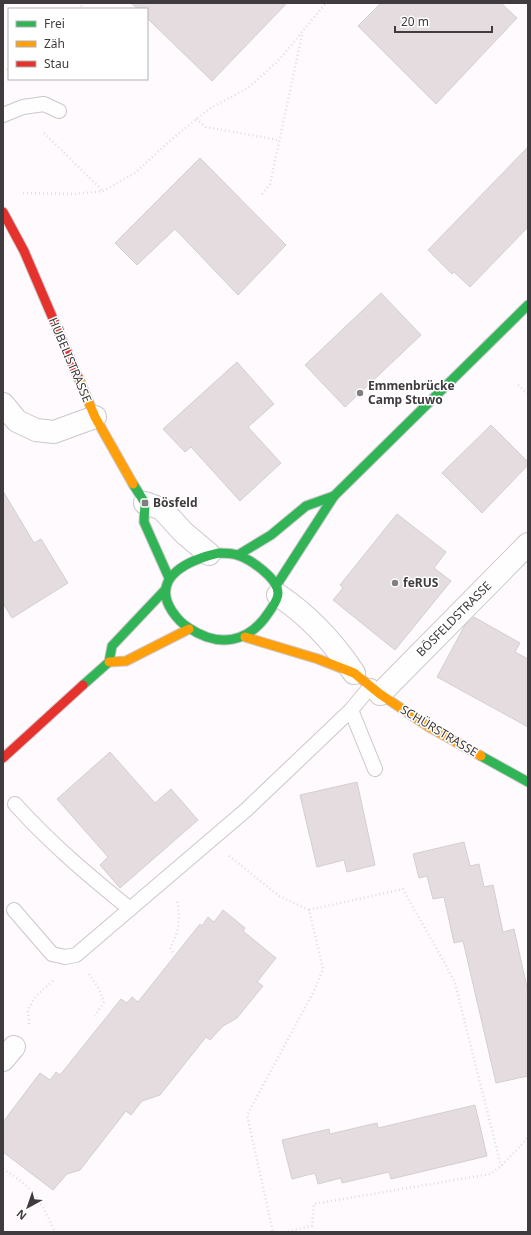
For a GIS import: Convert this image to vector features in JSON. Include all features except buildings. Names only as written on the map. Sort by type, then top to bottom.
[{"type":"main road","name":"HÜBELISTRASSE","points":[[3,212],[24,251],[95,417],[115,454],[145,503]]},
{"type":"main road","points":[[277,590],[259,568],[238,555],[219,553],[209,554],[188,562],[169,578],[165,584],[164,591],[173,614],[190,629],[214,640],[228,641],[245,637],[257,629],[266,618],[277,590],[334,496],[401,432],[528,305]]},
{"type":"main road","points":[[238,555],[271,535],[306,506],[334,496]]},
{"type":"main road","points":[[145,503],[144,522],[169,578]]},
{"type":"main road","points":[[3,758],[109,662],[112,646],[150,604],[164,591]]},
{"type":"main road","points":[[109,662],[126,661],[144,650],[190,629]]},
{"type":"main road","name":"SCHÜRSTRASSE","points":[[245,637],[318,659],[368,684],[429,727],[528,782]]},
{"type":"street","points":[[3,404],[17,421],[36,430],[54,432],[95,417]]},
{"type":"street","points":[[145,503],[162,509],[184,533],[209,554]]},
{"type":"street","name":"BÖSFELDSTRASSE","points":[[368,684],[528,544]]},
{"type":"street","name":"SCHÜRSTRASSE","points":[[277,590],[340,652],[368,684]]},
{"type":"lane","points":[[3,115],[23,107],[44,104],[59,110]]},
{"type":"lane","points":[[14,910],[52,954],[65,957],[76,955],[246,810],[351,710],[368,684]]},
{"type":"lane","points":[[351,710],[375,769]]},
{"type":"lane","points":[[15,804],[44,836],[76,865],[130,909]]},
{"type":"path","points":[[21,194],[26,192],[75,194],[103,191],[135,174],[172,139],[209,109],[248,88],[279,60],[326,3]]},
{"type":"path","points":[[262,194],[270,184],[278,140],[302,33]]},
{"type":"path","points":[[196,119],[206,127],[278,140]]},
{"type":"path","points":[[40,130],[103,191]]},
{"type":"path","points":[[518,385],[528,394]]},
{"type":"path","points":[[212,839],[224,852],[279,896],[309,910],[403,889],[425,932],[442,956],[455,983],[502,1166]]},
{"type":"path","points":[[164,879],[177,901],[179,924],[176,936],[170,948],[173,952]]},
{"type":"path","points":[[273,1232],[247,1115],[314,991],[323,969],[309,910]]},
{"type":"path","points":[[30,1032],[28,1009],[36,996],[66,970],[76,955],[99,989],[104,1002],[95,1016]]},
{"type":"path","points":[[284,1232],[312,1226],[314,1204],[490,1174],[502,1166],[528,1138]]},
{"type":"path","points":[[3,1169],[16,1177],[43,1204],[55,1232]]},
{"type":"traffic: fast","points":[[276,586],[334,496],[528,305]]},
{"type":"traffic: fast","points":[[133,484],[145,503],[144,522],[169,578]]},
{"type":"traffic: fast","points":[[238,555],[271,535],[306,506],[334,496]]},
{"type":"traffic: fast","points":[[219,553],[230,553],[237,555],[256,565],[273,581],[277,587],[278,593],[275,603],[261,622],[243,636],[233,639],[222,640],[211,638],[189,628],[175,616],[166,599],[166,588],[170,579],[177,571],[197,560],[219,553]]},
{"type":"traffic: fast","points":[[83,685],[109,662],[112,646],[164,591]]},
{"type":"traffic: fast","points":[[481,756],[528,782]]},
{"type":"traffic: slow","points":[[78,377],[95,417],[133,484]]},
{"type":"traffic: slow","points":[[109,662],[126,661],[189,629]]},
{"type":"traffic: slow","points":[[245,637],[318,659],[354,673],[380,694],[429,727],[481,756]]},
{"type":"traffic: jam","points":[[3,212],[24,251],[78,377]]},
{"type":"traffic: jam","points":[[3,758],[83,685]]},
{"type":"place","name":"Emmenbrücke Camp Stuwo","points":[[360,393]]},
{"type":"place","name":"Bösfeld","points":[[145,503]]},
{"type":"place","name":"feRUS","points":[[395,583]]}]
